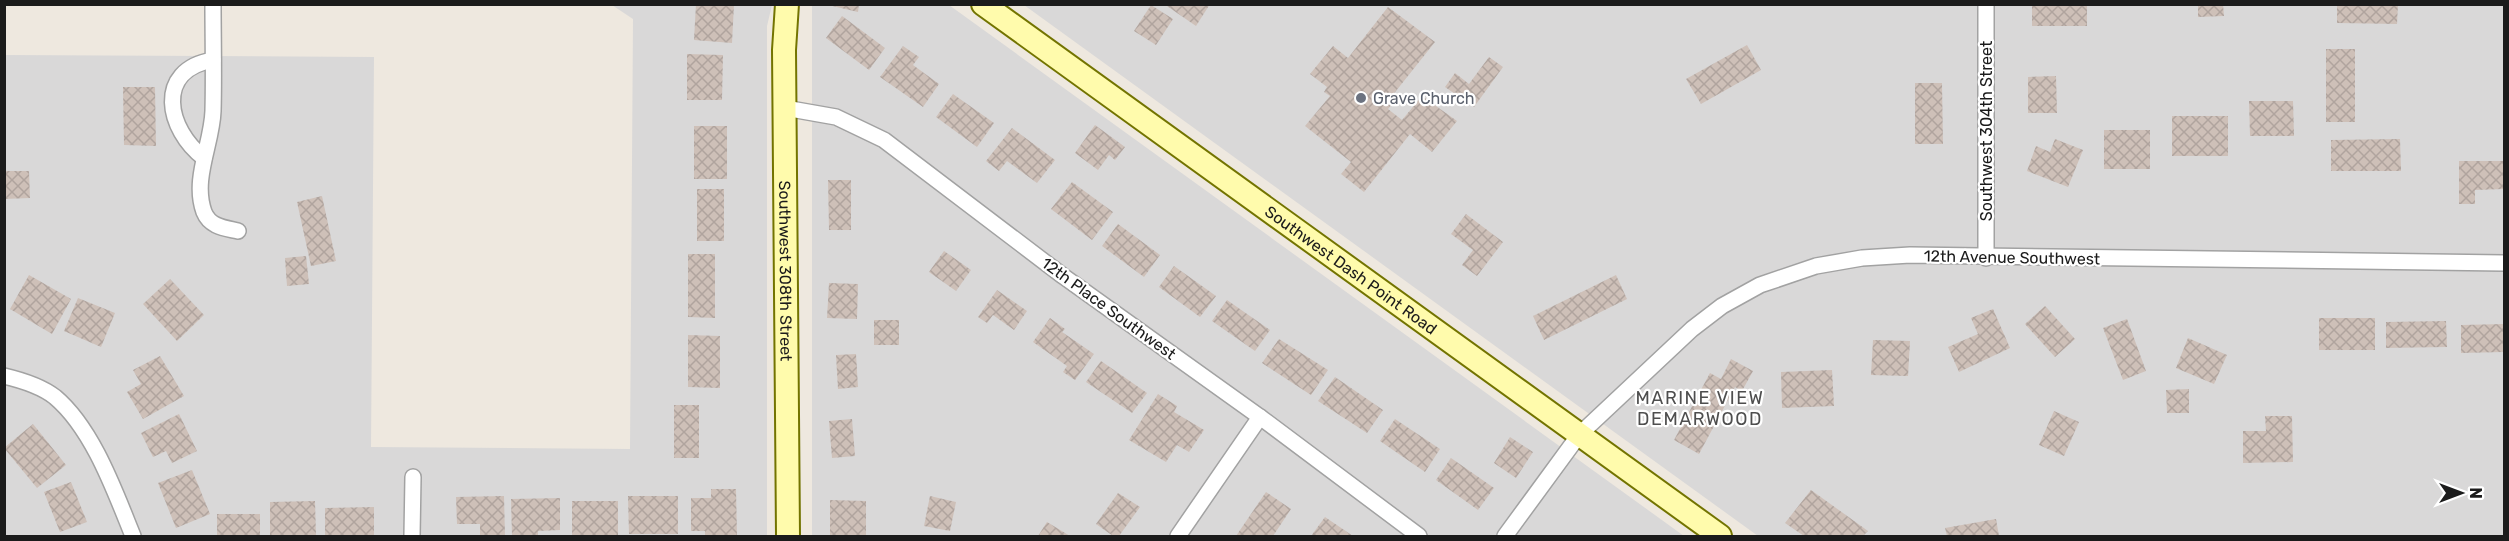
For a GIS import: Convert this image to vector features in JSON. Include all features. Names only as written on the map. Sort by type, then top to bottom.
[{"type":"main road","name":"Southwest 308th Street","points":[[787,4],[784,50],[788,537]]},
{"type":"main road","name":"Southwest Dash Point Road","points":[[983,4],[1720,537]]},
{"type":"street","points":[[213,4],[213,114],[204,158],[201,193],[205,213],[214,225],[238,231]]},
{"type":"street","name":"Southwest 304th Street","points":[[1986,4],[1986,258]]},
{"type":"street","points":[[204,158],[191,148],[186,140],[177,125],[172,105],[175,83],[181,74],[199,62],[213,60]]},
{"type":"street","name":"12th Place Southwest","points":[[785,108],[836,117],[884,140],[1063,276],[1260,417],[1419,537]]},
{"type":"street","name":"12th Avenue Southwest","points":[[1505,537],[1579,435],[1692,328],[1741,293],[1816,266],[1862,258],[1910,255],[1986,258],[2505,263]]},
{"type":"street","points":[[4,376],[35,386],[54,396],[84,430],[133,537]]},
{"type":"street","points":[[1178,537],[1260,417]]},
{"type":"street","points":[[412,537],[413,477]]},
{"type":"shaded area","points":[[812,4],[949,5],[1684,536],[812,536]]},
{"type":"shaded area","points":[[612,5],[772,5],[767,26],[767,536],[5,536],[5,55],[374,57],[371,447],[630,449],[633,19]]},
{"type":"shaded area","points":[[1024,5],[2504,5],[2504,536],[1758,536]]},
{"type":"building","points":[[696,4],[734,4],[732,43],[694,40]]},
{"type":"building","points":[[824,4],[859,4],[858,12]]},
{"type":"building","points":[[1164,4],[1210,4],[1196,26]]},
{"type":"building","points":[[2032,4],[2087,4],[2087,26],[2032,26]]},
{"type":"building","points":[[2198,4],[2223,4],[2224,16],[2198,17]]},
{"type":"building","points":[[2337,4],[2398,4],[2397,24],[2337,23]]},
{"type":"building","points":[[1151,5],[1173,19],[1156,45],[1134,31]]},
{"type":"building","name":"Grave Church","points":[[1388,7],[1435,42],[1392,96],[1396,99],[1388,109],[1402,120],[1422,96],[1457,121],[1432,152],[1410,134],[1364,192],[1341,174],[1351,162],[1305,126],[1330,96],[1324,92],[1327,87],[1310,74],[1333,46],[1348,58]]},
{"type":"building","points":[[842,16],[885,48],[869,70],[826,38]]},
{"type":"building","points":[[1747,45],[1761,70],[1701,104],[1686,79]]},
{"type":"building","points":[[903,46],[919,57],[913,65],[939,84],[923,107],[880,77]]},
{"type":"building","points":[[2326,49],[2355,49],[2355,122],[2326,122]]},
{"type":"building","points":[[687,54],[723,55],[722,100],[687,100]]},
{"type":"building","points":[[1489,57],[1503,67],[1474,107],[1445,87],[1455,73],[1469,84]]},
{"type":"building","points":[[2056,76],[2057,113],[2028,113],[2028,77]]},
{"type":"building","points":[[1915,83],[1942,83],[1943,144],[1915,144]]},
{"type":"building","points":[[123,87],[155,87],[156,146],[124,145]]},
{"type":"building","points":[[953,94],[994,123],[977,147],[936,117]]},
{"type":"building","points":[[2249,101],[2293,101],[2294,136],[2250,136]]},
{"type":"building","points":[[2172,116],[2228,116],[2228,156],[2172,156]]},
{"type":"building","points":[[1095,125],[1125,147],[1115,160],[1109,155],[1098,170],[1075,153]]},
{"type":"building","points":[[694,126],[727,126],[727,179],[694,179]]},
{"type":"building","points":[[1012,128],[1055,160],[1037,183],[1007,161],[999,171],[986,161]]},
{"type":"building","points":[[2104,130],[2150,130],[2150,169],[2104,169]]},
{"type":"building","points":[[2055,139],[2083,150],[2068,187],[2027,171],[2036,146],[2050,152]]},
{"type":"building","points":[[2400,139],[2401,171],[2331,171],[2331,140]]},
{"type":"building","points":[[2459,161],[2504,161],[2504,189],[2475,190],[2475,204],[2459,204]]},
{"type":"building","points":[[4,171],[29,171],[30,198],[4,199]]},
{"type":"building","points":[[828,180],[851,180],[851,230],[829,230]]},
{"type":"building","points":[[1072,182],[1113,212],[1092,240],[1051,209]]},
{"type":"building","points":[[697,189],[724,189],[724,241],[697,241]]},
{"type":"building","points":[[322,196],[336,261],[311,266],[297,202]]},
{"type":"building","points":[[1466,214],[1503,242],[1477,276],[1462,265],[1473,250],[1451,234]]},
{"type":"building","points":[[1118,224],[1160,255],[1144,277],[1102,246]]},
{"type":"building","points":[[944,251],[971,270],[956,291],[929,272]]},
{"type":"building","points":[[688,254],[715,254],[715,318],[688,317]]},
{"type":"building","points":[[306,256],[309,284],[287,286],[285,258]]},
{"type":"building","points":[[1174,266],[1216,296],[1200,317],[1159,287]]},
{"type":"building","points":[[29,275],[71,299],[52,334],[10,309]]},
{"type":"building","points":[[1616,275],[1627,299],[1544,340],[1533,316]]},
{"type":"building","points":[[170,279],[204,315],[177,341],[143,304]]},
{"type":"building","points":[[829,283],[858,284],[857,319],[827,318]]},
{"type":"building","points":[[997,290],[1027,311],[1014,330],[993,315],[987,323],[978,317]]},
{"type":"building","points":[[78,298],[115,313],[101,347],[64,331]]},
{"type":"building","points":[[1227,300],[1270,330],[1255,351],[1212,321]]},
{"type":"building","points":[[2045,306],[2075,339],[2055,357],[2025,324]]},
{"type":"building","points":[[1993,309],[2010,348],[1959,372],[1948,347],[1978,334],[1971,318]]},
{"type":"building","points":[[1050,318],[1065,329],[1062,332],[1094,354],[1075,380],[1063,372],[1067,366],[1033,342]]},
{"type":"building","points":[[2319,318],[2375,318],[2375,350],[2319,350]]},
{"type":"building","points":[[2127,319],[2146,371],[2123,380],[2103,328]]},
{"type":"building","points":[[874,320],[899,320],[899,345],[874,345]]},
{"type":"building","points":[[2446,321],[2447,347],[2386,348],[2386,322]]},
{"type":"building","points":[[2504,324],[2504,352],[2461,353],[2461,325]]},
{"type":"building","points":[[688,335],[720,336],[720,388],[688,387]]},
{"type":"building","points":[[2188,338],[2227,355],[2214,384],[2176,368]]},
{"type":"building","points":[[1279,339],[1328,370],[1311,395],[1262,363]]},
{"type":"building","points":[[1873,340],[1910,341],[1908,376],[1871,375]]},
{"type":"building","points":[[856,354],[858,387],[838,389],[836,355]]},
{"type":"building","points":[[160,356],[184,396],[143,419],[127,392],[141,384],[133,370]]},
{"type":"building","points":[[1731,359],[1753,371],[1742,391],[1735,387],[1699,454],[1674,440],[1710,373],[1721,379]]},
{"type":"building","points":[[1101,361],[1147,393],[1132,413],[1086,382]]},
{"type":"building","points":[[1832,370],[1834,406],[1782,408],[1781,372]]},
{"type":"building","points":[[1335,377],[1383,410],[1367,433],[1318,401]]},
{"type":"building","points":[[2189,389],[2189,413],[2167,413],[2166,390]]},
{"type":"building","points":[[1158,394],[1177,406],[1174,412],[1204,430],[1189,452],[1177,445],[1166,462],[1129,440]]},
{"type":"building","points":[[674,405],[699,405],[699,458],[674,458]]},
{"type":"building","points":[[2054,411],[2079,422],[2064,456],[2039,445]]},
{"type":"building","points":[[179,414],[197,451],[172,463],[166,451],[153,457],[141,433]]},
{"type":"building","points":[[2265,416],[2292,416],[2293,462],[2243,463],[2243,431],[2266,431]]},
{"type":"building","points":[[852,419],[855,456],[832,458],[829,421]]},
{"type":"building","points":[[1395,419],[1440,449],[1425,472],[1380,441]]},
{"type":"building","points":[[33,424],[66,465],[37,488],[4,448]]},
{"type":"building","points":[[1510,437],[1533,452],[1516,478],[1494,463]]},
{"type":"building","points":[[1451,458],[1494,488],[1478,510],[1436,480]]},
{"type":"building","points":[[192,470],[210,514],[176,528],[158,483]]},
{"type":"building","points":[[71,482],[87,522],[60,532],[44,492]]},
{"type":"building","points":[[711,489],[736,489],[737,536],[705,536],[705,531],[691,531],[691,498],[711,498]]},
{"type":"building","points":[[1811,490],[1868,531],[1863,536],[1804,536],[1785,523]]},
{"type":"building","points":[[1266,492],[1291,509],[1273,536],[1236,536]]},
{"type":"building","points":[[1118,493],[1140,507],[1119,536],[1113,536],[1096,524]]},
{"type":"building","points":[[504,496],[505,536],[480,536],[480,524],[457,524],[456,497]]},
{"type":"building","points":[[628,496],[678,496],[678,534],[629,534]]},
{"type":"building","points":[[930,496],[956,502],[950,531],[924,526]]},
{"type":"building","points":[[560,498],[560,530],[538,531],[538,536],[512,536],[511,499]]},
{"type":"building","points":[[830,500],[866,501],[866,536],[830,536]]},
{"type":"building","points":[[315,501],[316,536],[270,536],[270,502]]},
{"type":"building","points":[[572,501],[618,501],[618,536],[572,536]]},
{"type":"building","points":[[374,507],[374,536],[325,536],[325,508]]},
{"type":"building","points":[[217,514],[260,514],[260,536],[217,536]]},
{"type":"building","points":[[1325,517],[1353,536],[1311,536]]},
{"type":"building","points":[[1996,519],[1999,536],[1947,536],[1945,528]]},
{"type":"building","points":[[1047,522],[1070,536],[1038,536]]},
{"type":"place","name":"Grave Church","points":[[1361,98]]},
{"type":"district","name":"MARINE VIEW DEMARWOOD","points":[[1700,408]]}]
